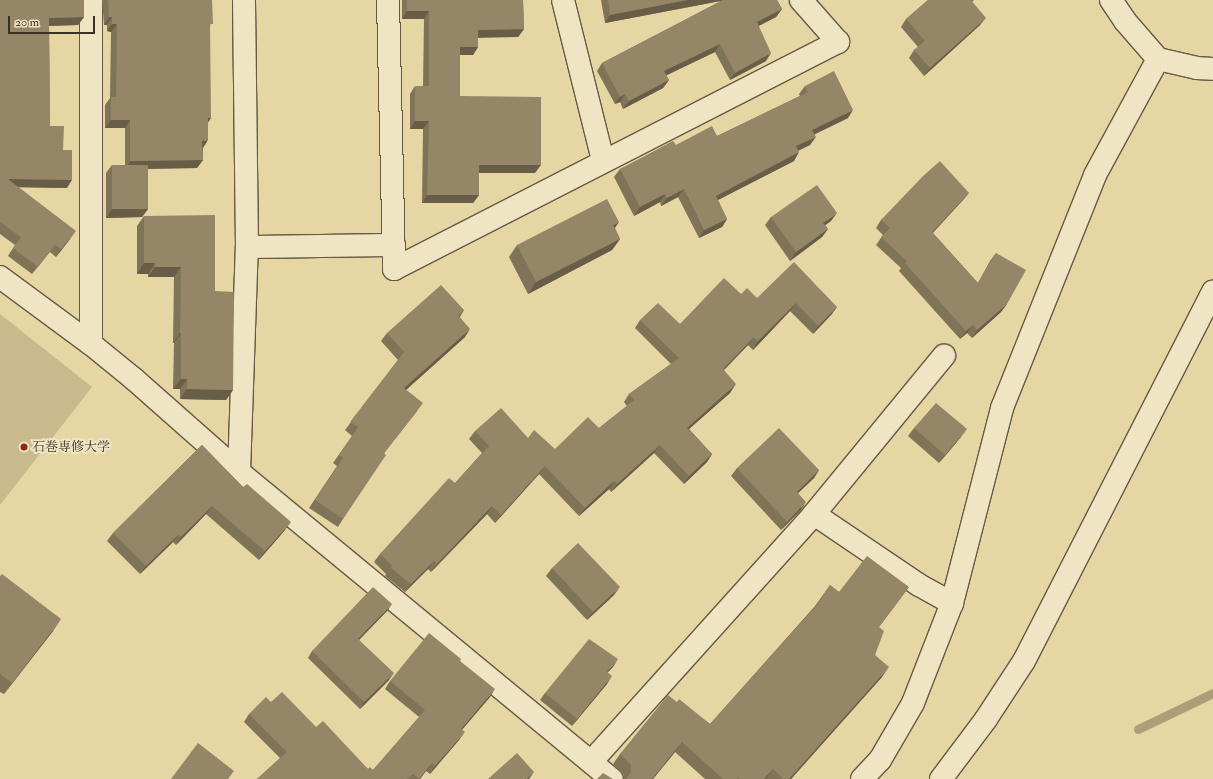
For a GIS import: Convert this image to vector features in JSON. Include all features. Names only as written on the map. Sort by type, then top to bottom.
[{"type":"street","points":[[91,0],[91,344]]},
{"type":"street","points":[[239,472],[247,247],[244,0]]},
{"type":"street","points":[[388,0],[394,269],[602,161],[838,42],[801,0]]},
{"type":"street","points":[[563,0],[602,161]]},
{"type":"street","points":[[1110,0],[1158,58],[1196,68],[1213,69]]},
{"type":"street","points":[[862,779],[880,760],[913,703],[952,602],[1002,408],[1095,175],[1158,58]]},
{"type":"street","points":[[247,247],[394,245]]},
{"type":"street","points":[[0,277],[91,344],[134,379],[239,472],[612,779]]},
{"type":"street","points":[[941,779],[986,719],[1024,661],[1213,292]]},
{"type":"street","points":[[591,762],[814,514],[944,356]]},
{"type":"street","points":[[814,514],[919,585],[952,602]]},
{"type":"shaded area","name":"石巻専修大学","points":[[0,314],[92,387],[0,505]]},
{"type":"building","points":[[0,0],[84,0],[84,17],[49,18],[50,126],[64,126],[63,150],[72,150],[72,180],[8,179],[76,231],[61,249],[55,245],[38,267],[13,248],[21,237],[0,222]]},
{"type":"building","points":[[108,0],[212,0],[213,24],[210,24],[211,118],[208,118],[208,140],[202,141],[203,160],[130,161],[130,120],[111,120],[111,97],[116,97],[117,24],[112,24],[112,17],[109,17]]},
{"type":"building","points":[[407,0],[523,0],[524,29],[478,30],[478,47],[460,47],[460,96],[541,97],[541,165],[479,165],[479,195],[427,195],[429,121],[415,121],[415,86],[429,86],[429,11],[407,11]]},
{"type":"building","points":[[608,0],[687,0],[610,15]]},
{"type":"building","points":[[723,0],[777,0],[782,9],[757,22],[771,53],[735,73],[720,44],[664,71],[669,80],[629,101],[625,94],[620,97],[602,63]]},
{"type":"building","points":[[928,0],[971,0],[986,18],[930,68],[914,50],[925,41],[906,19]]},
{"type":"building","points":[[834,71],[853,110],[812,130],[816,137],[796,146],[799,152],[716,196],[727,219],[704,230],[684,189],[667,198],[665,194],[640,207],[620,169],[673,141],[676,145],[712,126],[717,136],[808,92],[805,86]]},
{"type":"building","points":[[940,161],[969,193],[932,232],[978,283],[996,253],[1026,270],[1007,304],[977,330],[973,325],[966,331],[905,263],[907,261],[881,237],[890,228],[881,220],[923,176]]},
{"type":"building","points":[[112,165],[148,165],[148,209],[112,209]]},
{"type":"building","points":[[817,185],[837,213],[823,223],[828,229],[796,252],[771,217]]},
{"type":"building","points":[[607,199],[619,222],[613,225],[620,239],[536,282],[517,245]]},
{"type":"building","points":[[215,215],[215,291],[234,292],[233,390],[187,389],[187,379],[181,379],[181,267],[155,267],[155,263],[144,263],[144,216]]},
{"type":"building","points":[[794,262],[837,307],[818,326],[796,303],[758,341],[754,337],[723,369],[736,384],[687,428],[712,454],[689,476],[660,445],[617,484],[614,481],[585,508],[545,466],[501,515],[492,506],[437,564],[434,561],[411,584],[391,568],[392,566],[380,554],[449,478],[455,483],[489,446],[475,431],[501,408],[528,438],[534,430],[555,449],[588,417],[599,428],[634,400],[629,394],[679,358],[640,320],[658,303],[680,324],[724,278],[741,294],[747,288],[757,298]]},
{"type":"building","points":[[441,285],[464,310],[458,315],[470,329],[404,388],[423,403],[384,453],[386,455],[343,519],[315,500],[343,458],[339,455],[358,427],[350,422],[404,352],[387,333]]},
{"type":"building","points":[[936,403],[967,429],[945,455],[914,428]]},
{"type":"building","points":[[779,428],[819,470],[797,492],[806,502],[787,522],[737,468]]},
{"type":"building","points":[[202,445],[243,487],[247,484],[291,522],[265,551],[212,506],[181,537],[179,534],[146,566],[113,533]]},
{"type":"building","points":[[578,543],[620,587],[593,612],[552,568]]},
{"type":"building","points":[[867,556],[909,587],[879,627],[884,631],[875,655],[889,667],[789,779],[783,779],[773,769],[764,779],[740,779],[738,777],[737,779],[723,779],[682,742],[652,779],[626,779],[631,771],[631,765],[620,754],[668,695],[677,702],[679,699],[710,724],[817,605],[830,585],[839,592]]},
{"type":"building","points":[[2,574],[61,619],[12,683],[0,674],[0,576]]},
{"type":"building","points":[[373,587],[392,604],[358,639],[394,673],[364,702],[312,651]]},
{"type":"building","points":[[429,633],[461,659],[460,661],[495,689],[461,729],[465,732],[435,766],[432,763],[419,779],[413,774],[407,779],[257,779],[287,752],[249,714],[266,697],[271,702],[282,692],[316,727],[323,721],[368,769],[370,767],[373,770],[425,710],[390,681]]},
{"type":"building","points":[[589,639],[618,659],[607,672],[612,676],[577,719],[545,693]]},
{"type":"building","points":[[198,743],[234,771],[228,779],[171,779]]},
{"type":"building","points":[[517,753],[534,772],[526,779],[488,779]]},
{"type":"building","points":[[603,773],[613,779],[597,779]]},
{"type":"waterway","points":[[1138,729],[1213,693]]},
{"type":"place","name":"石巻専修大学","points":[[24,447]]}]
